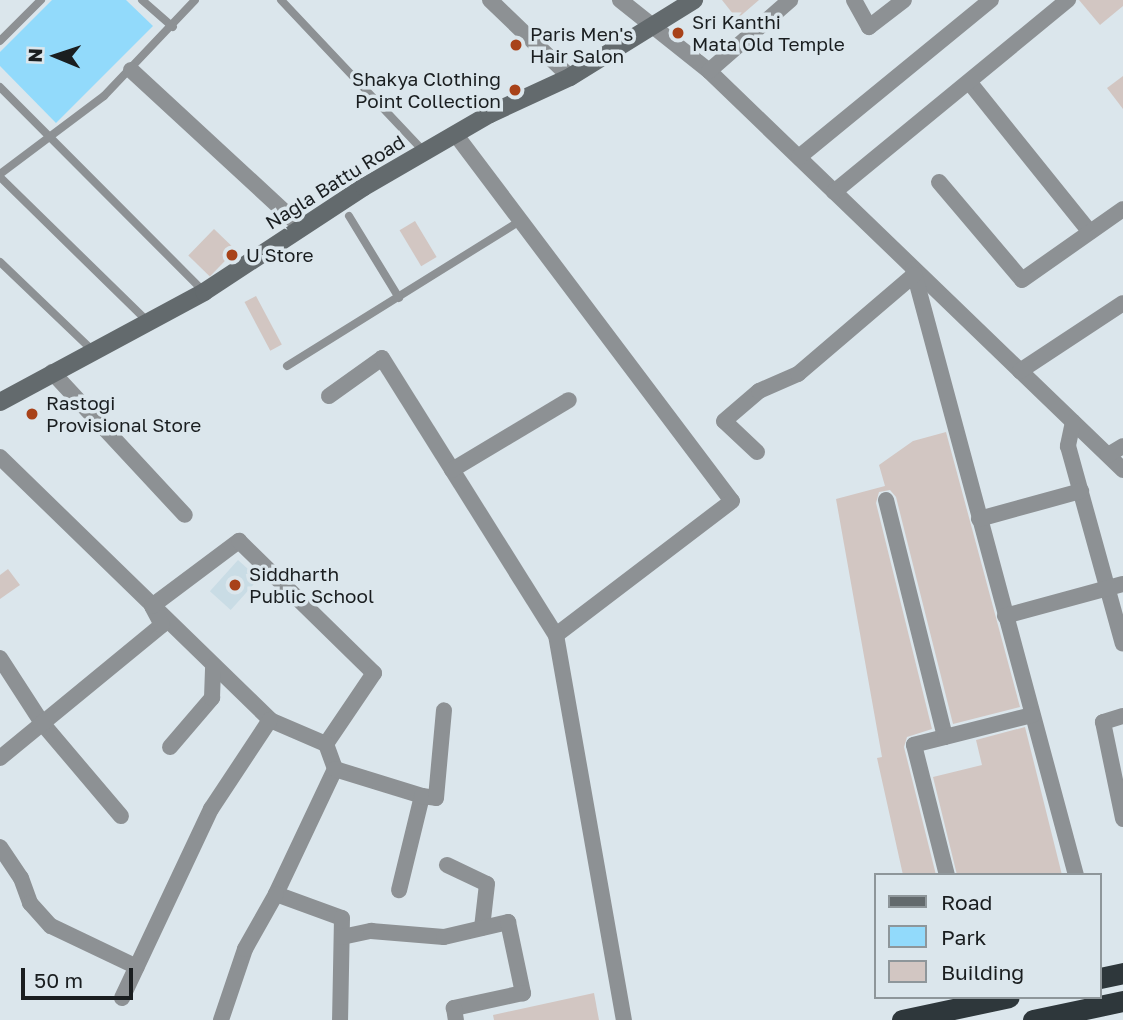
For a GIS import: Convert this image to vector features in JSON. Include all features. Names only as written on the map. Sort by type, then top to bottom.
[{"type":"highway","points":[[1040,1019],[1123,1000]]},
{"type":"highway","points":[[902,1020],[978,1001]]},
{"type":"street","points":[[490,0],[570,76]]},
{"type":"street","points":[[620,0],[650,27],[709,71],[913,271],[1123,470]]},
{"type":"street","name":"Nagla Battu Road","points":[[0,402],[146,320],[204,292],[424,152],[570,76],[694,0]]},
{"type":"street","points":[[709,71],[790,0]]},
{"type":"street","points":[[853,0],[869,27],[904,0]]},
{"type":"street","points":[[799,157],[991,0]]},
{"type":"street","points":[[834,192],[1068,0]]},
{"type":"street","points":[[131,70],[302,228]]},
{"type":"street","points":[[970,83],[1090,232]]},
{"type":"street","points":[[456,135],[732,501],[556,635]]},
{"type":"street","points":[[939,182],[1022,280],[1123,209]]},
{"type":"street","points":[[757,452],[724,421],[759,391],[798,374],[913,271]]},
{"type":"street","points":[[913,271],[1075,873]]},
{"type":"street","points":[[1020,371],[1123,303]]},
{"type":"street","points":[[329,396],[382,358],[556,635],[624,1020]]},
{"type":"street","points":[[52,372],[185,514]]},
{"type":"street","points":[[452,470],[569,400]]},
{"type":"street","points":[[1073,422],[1068,446],[1081,491],[1116,586],[1123,644]]},
{"type":"street","points":[[1108,455],[1123,446]]},
{"type":"street","points":[[0,457],[84,555],[152,606],[270,720],[326,744],[335,769],[276,894],[245,949],[221,1020]]},
{"type":"street","points":[[979,519],[1081,491]]},
{"type":"street","points":[[886,500],[945,737]]},
{"type":"street","points":[[152,606],[239,541],[374,673],[326,744]]},
{"type":"street","points":[[1005,616],[1116,586]]},
{"type":"street","points":[[0,758],[162,625],[152,606]]},
{"type":"street","points":[[0,658],[43,723],[121,816]]},
{"type":"street","points":[[170,747],[212,698],[213,666]]},
{"type":"street","points":[[335,769],[436,798],[444,710]]},
{"type":"street","points":[[946,873],[914,745],[1031,715]]},
{"type":"street","points":[[1123,716],[1102,722],[1123,819]]},
{"type":"street","points":[[122,998],[211,808],[270,720]]},
{"type":"street","points":[[400,890],[422,796]]},
{"type":"street","points":[[0,847],[21,878],[30,903],[51,926],[137,967]]},
{"type":"street","points":[[447,865],[487,884],[482,928]]},
{"type":"street","points":[[276,894],[342,918],[340,1020]]},
{"type":"street","points":[[342,937],[371,931],[444,937],[508,922],[523,993],[454,1009],[456,1020]]},
{"type":"lane","points":[[0,41],[41,0]]},
{"type":"lane","points":[[142,0],[173,27]]},
{"type":"lane","points":[[146,320],[0,176],[52,140],[131,70],[195,0]]},
{"type":"lane","points":[[281,0],[424,152]]},
{"type":"lane","points":[[0,87],[204,292]]},
{"type":"lane","points":[[349,215],[399,298]]},
{"type":"lane","points":[[287,366],[520,222]]},
{"type":"lane","points":[[0,262],[93,351]]},
{"type":"shaded area","name":"Siddharth Public School","points":[[238,560],[259,579],[231,610],[210,591]]},
{"type":"green space","points":[[52,0],[126,0],[153,26],[56,123],[0,66],[0,52]]},
{"type":"building","points":[[722,0],[759,0],[737,19]]},
{"type":"building","points":[[1079,0],[1123,0],[1123,6],[1100,25]]},
{"type":"building","points":[[1123,76],[1123,109],[1107,88]]},
{"type":"building","points":[[415,221],[437,257],[421,266],[400,230]]},
{"type":"building","points":[[214,229],[236,250],[210,276],[188,256]]},
{"type":"building","points":[[256,296],[282,345],[270,351],[245,302]]},
{"type":"building","points":[[946,432],[1020,707],[953,724],[896,497],[890,490],[879,492],[876,503],[932,729],[907,737],[904,747],[936,873],[903,873],[877,758],[882,757],[836,499],[885,486],[879,465],[913,441]]},
{"type":"building","points":[[8,569],[20,585],[0,599],[0,575]]},
{"type":"building","points":[[1025,727],[1062,873],[957,873],[933,777],[982,765],[976,740]]},
{"type":"building","points":[[594,993],[599,1020],[494,1020],[493,1015]]},
{"type":"place","name":"Sri Kanthi Mata Old Temple","points":[[678,33]]},
{"type":"place","name":"Paris Men's Hair Salon","points":[[516,45]]},
{"type":"place","name":"Shakya Clothing Point Collection","points":[[515,90]]},
{"type":"place","name":"U Store","points":[[232,255]]},
{"type":"place","name":"Rastogi Provisional Store","points":[[32,414]]},
{"type":"place","name":"Siddharth Public School","points":[[235,585]]}]
